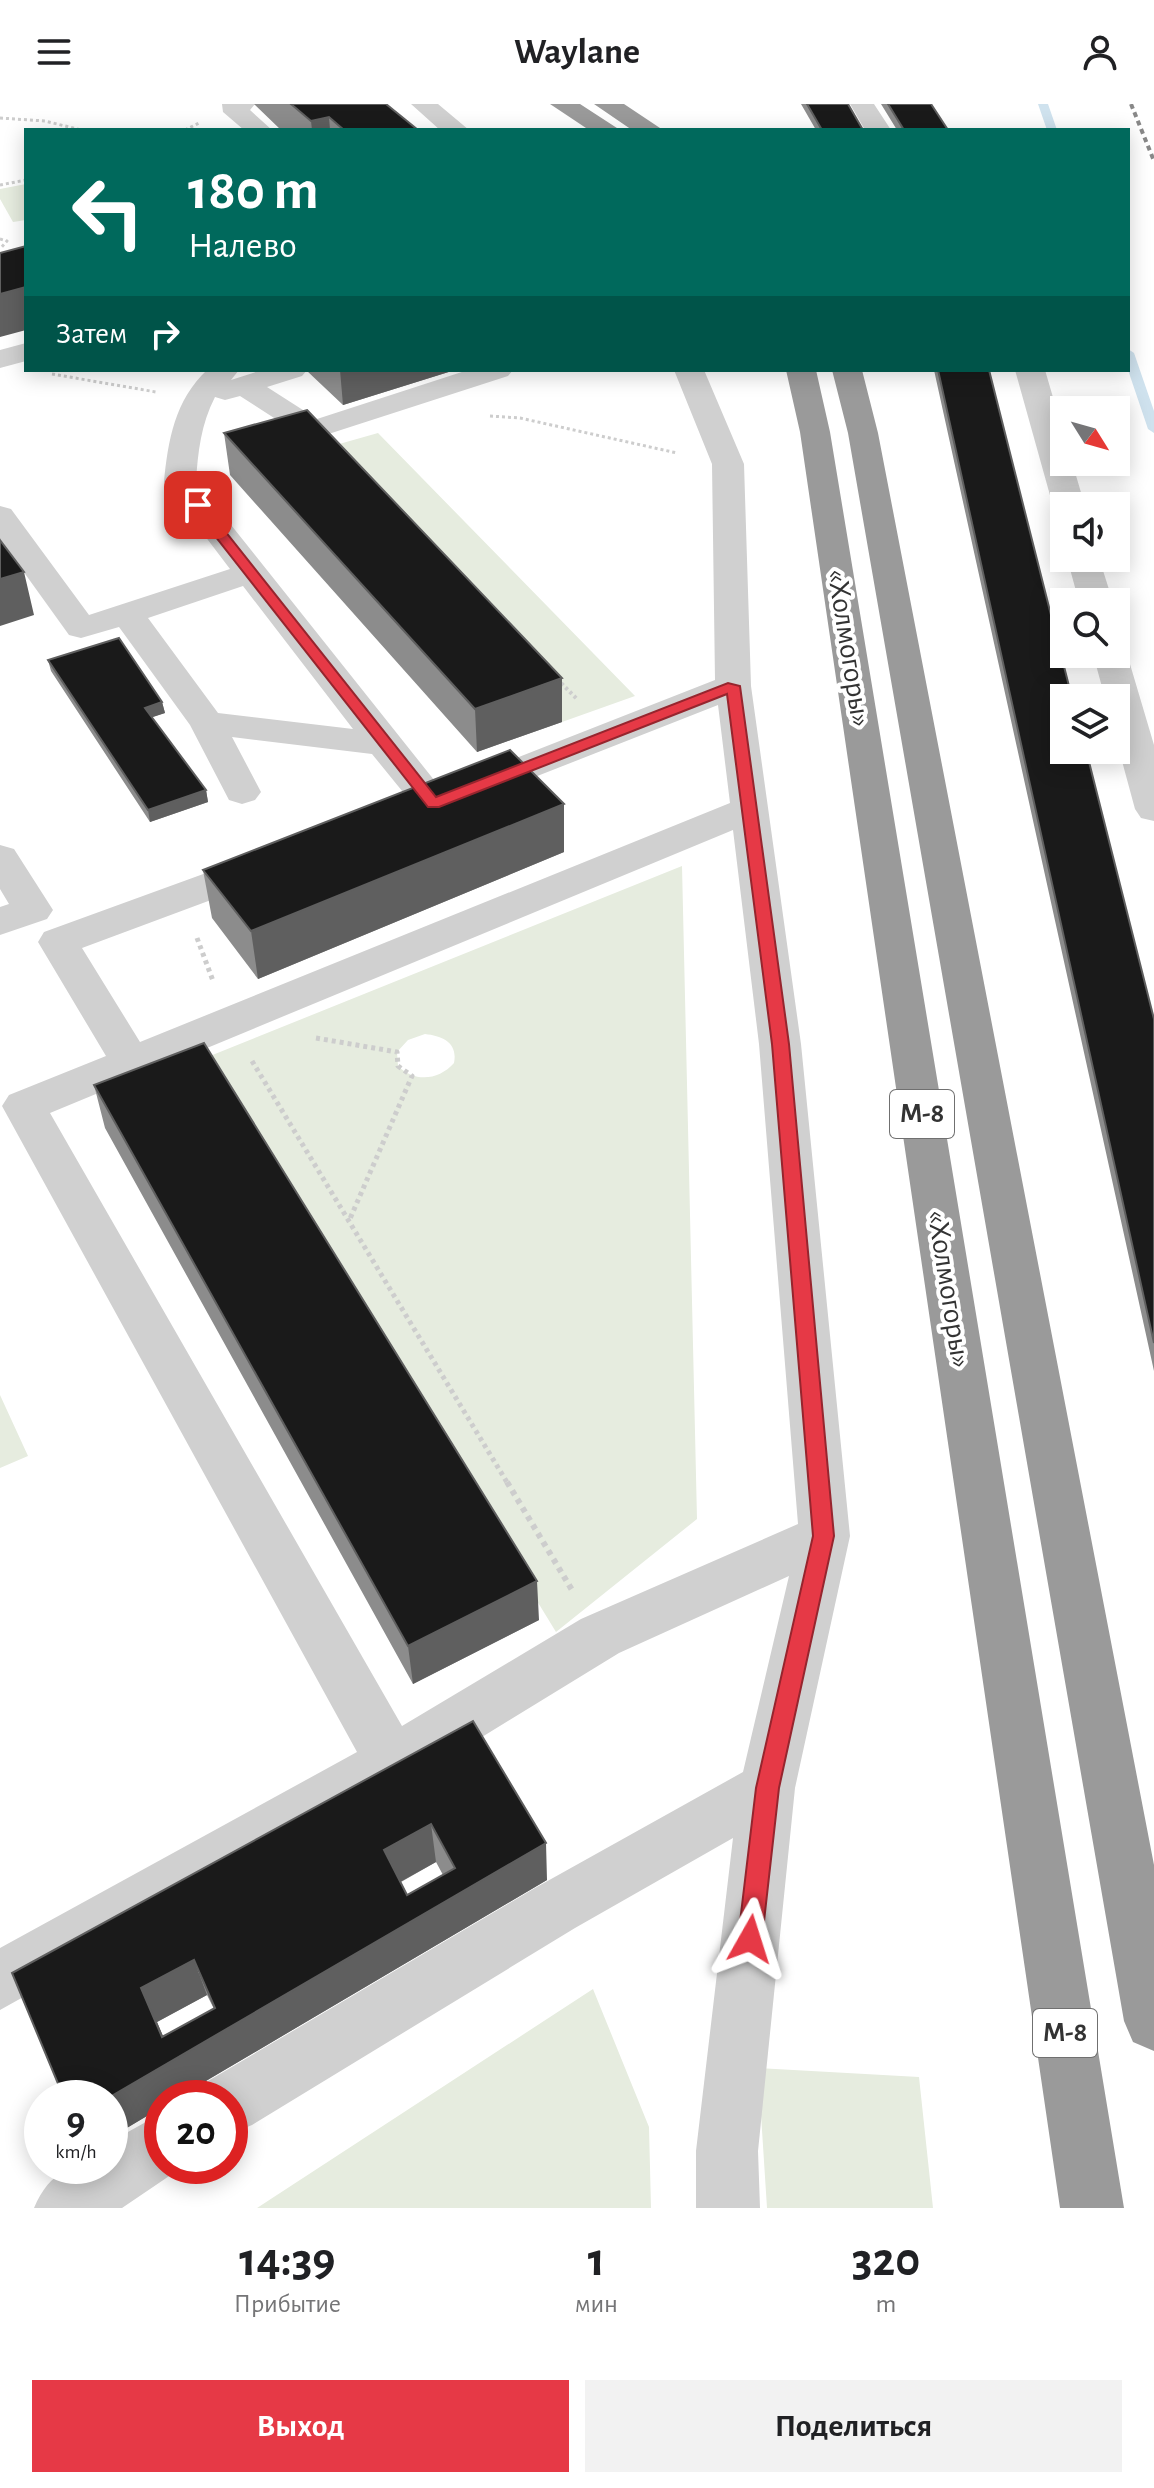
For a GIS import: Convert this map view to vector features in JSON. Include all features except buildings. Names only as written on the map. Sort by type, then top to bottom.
[{"type":"highway","points":[[562,104],[604,128]]},
{"type":"highway","points":[[606,104],[647,128]]},
{"type":"highway","name":"«Холмогоры»","points":[[801,372],[815,432],[1092,2208]]},
{"type":"highway","name":"«Холмогоры»","points":[[847,372],[866,449],[1154,2021]]},
{"type":"lane","points":[[423,104],[453,128]]},
{"type":"lane","points":[[862,104],[877,128]]},
{"type":"lane","points":[[231,105],[257,128]]},
{"type":"lane","points":[[0,359],[24,362]]},
{"type":"lane","points":[[278,372],[234,378],[196,400],[184,431],[180,482],[383,744],[419,809],[733,686]]},
{"type":"lane","points":[[234,378],[313,430],[492,372]]},
{"type":"lane","points":[[690,372],[728,464],[733,686],[780,1044],[824,1536],[767,1788],[727,2151],[728,2208]]},
{"type":"lane","points":[[1031,372],[1065,492]]},
{"type":"lane","points":[[0,516],[81,628],[250,573]]},
{"type":"lane","points":[[127,614],[207,723],[242,792]]},
{"type":"lane","points":[[1114,668],[1154,809]]},
{"type":"lane","points":[[207,723],[383,744]]},
{"type":"lane","points":[[392,1762],[12,1110],[750,809]]},
{"type":"lane","points":[[58,942],[300,853]]},
{"type":"lane","points":[[0,858],[17,916],[58,942],[131,1063]]},
{"type":"lane","points":[[0,1980],[392,1762],[600,1636],[824,1536]]},
{"type":"lane","points":[[248,2092],[555,1908],[767,1788]]},
{"type":"lane","points":[[66,2208],[144,2156]]},
{"type":"path","points":[[0,118],[45,121],[73,128]]},
{"type":"path","points":[[0,185],[24,180]]},
{"type":"path","points":[[0,239],[7,241],[0,249]]},
{"type":"path","points":[[75,372],[196,400]]},
{"type":"path","points":[[490,416],[520,418],[728,464]]},
{"type":"path","points":[[556,677],[611,734]]},
{"type":"path","points":[[211,886],[196,937],[229,1023],[600,1636]]},
{"type":"path","points":[[229,1023],[397,1052],[398,1066],[412,1076],[349,1221]]},
{"type":"shaded area","points":[[24,184],[24,220],[13,222],[0,199],[0,189]]},
{"type":"shaded area","points":[[378,433],[635,696],[562,722],[311,452]]},
{"type":"shaded area","points":[[682,866],[697,1519],[556,1632],[205,1058]],"holes":[[[425,1034],[448,1042],[454,1050],[454,1063],[448,1069],[434,1076],[419,1077],[398,1066],[397,1052],[408,1040]]]},
{"type":"shaded area","points":[[0,1395],[28,1456],[0,1468]]},
{"type":"shaded area","points":[[593,1989],[649,2127],[651,2208],[257,2208]]},
{"type":"shaded area","points":[[758,2068],[919,2077],[933,2208],[767,2208]]},
{"type":"waterway","points":[[1043,104],[1051,128]]},
{"type":"waterway","points":[[1130,359],[1154,429]]},
{"type":"railway","points":[[1131,104],[1154,161]]},
{"type":"route","points":[[198,505],[433,804],[733,686],[780,1044],[824,1536],[767,1788],[750,1939]]}]
